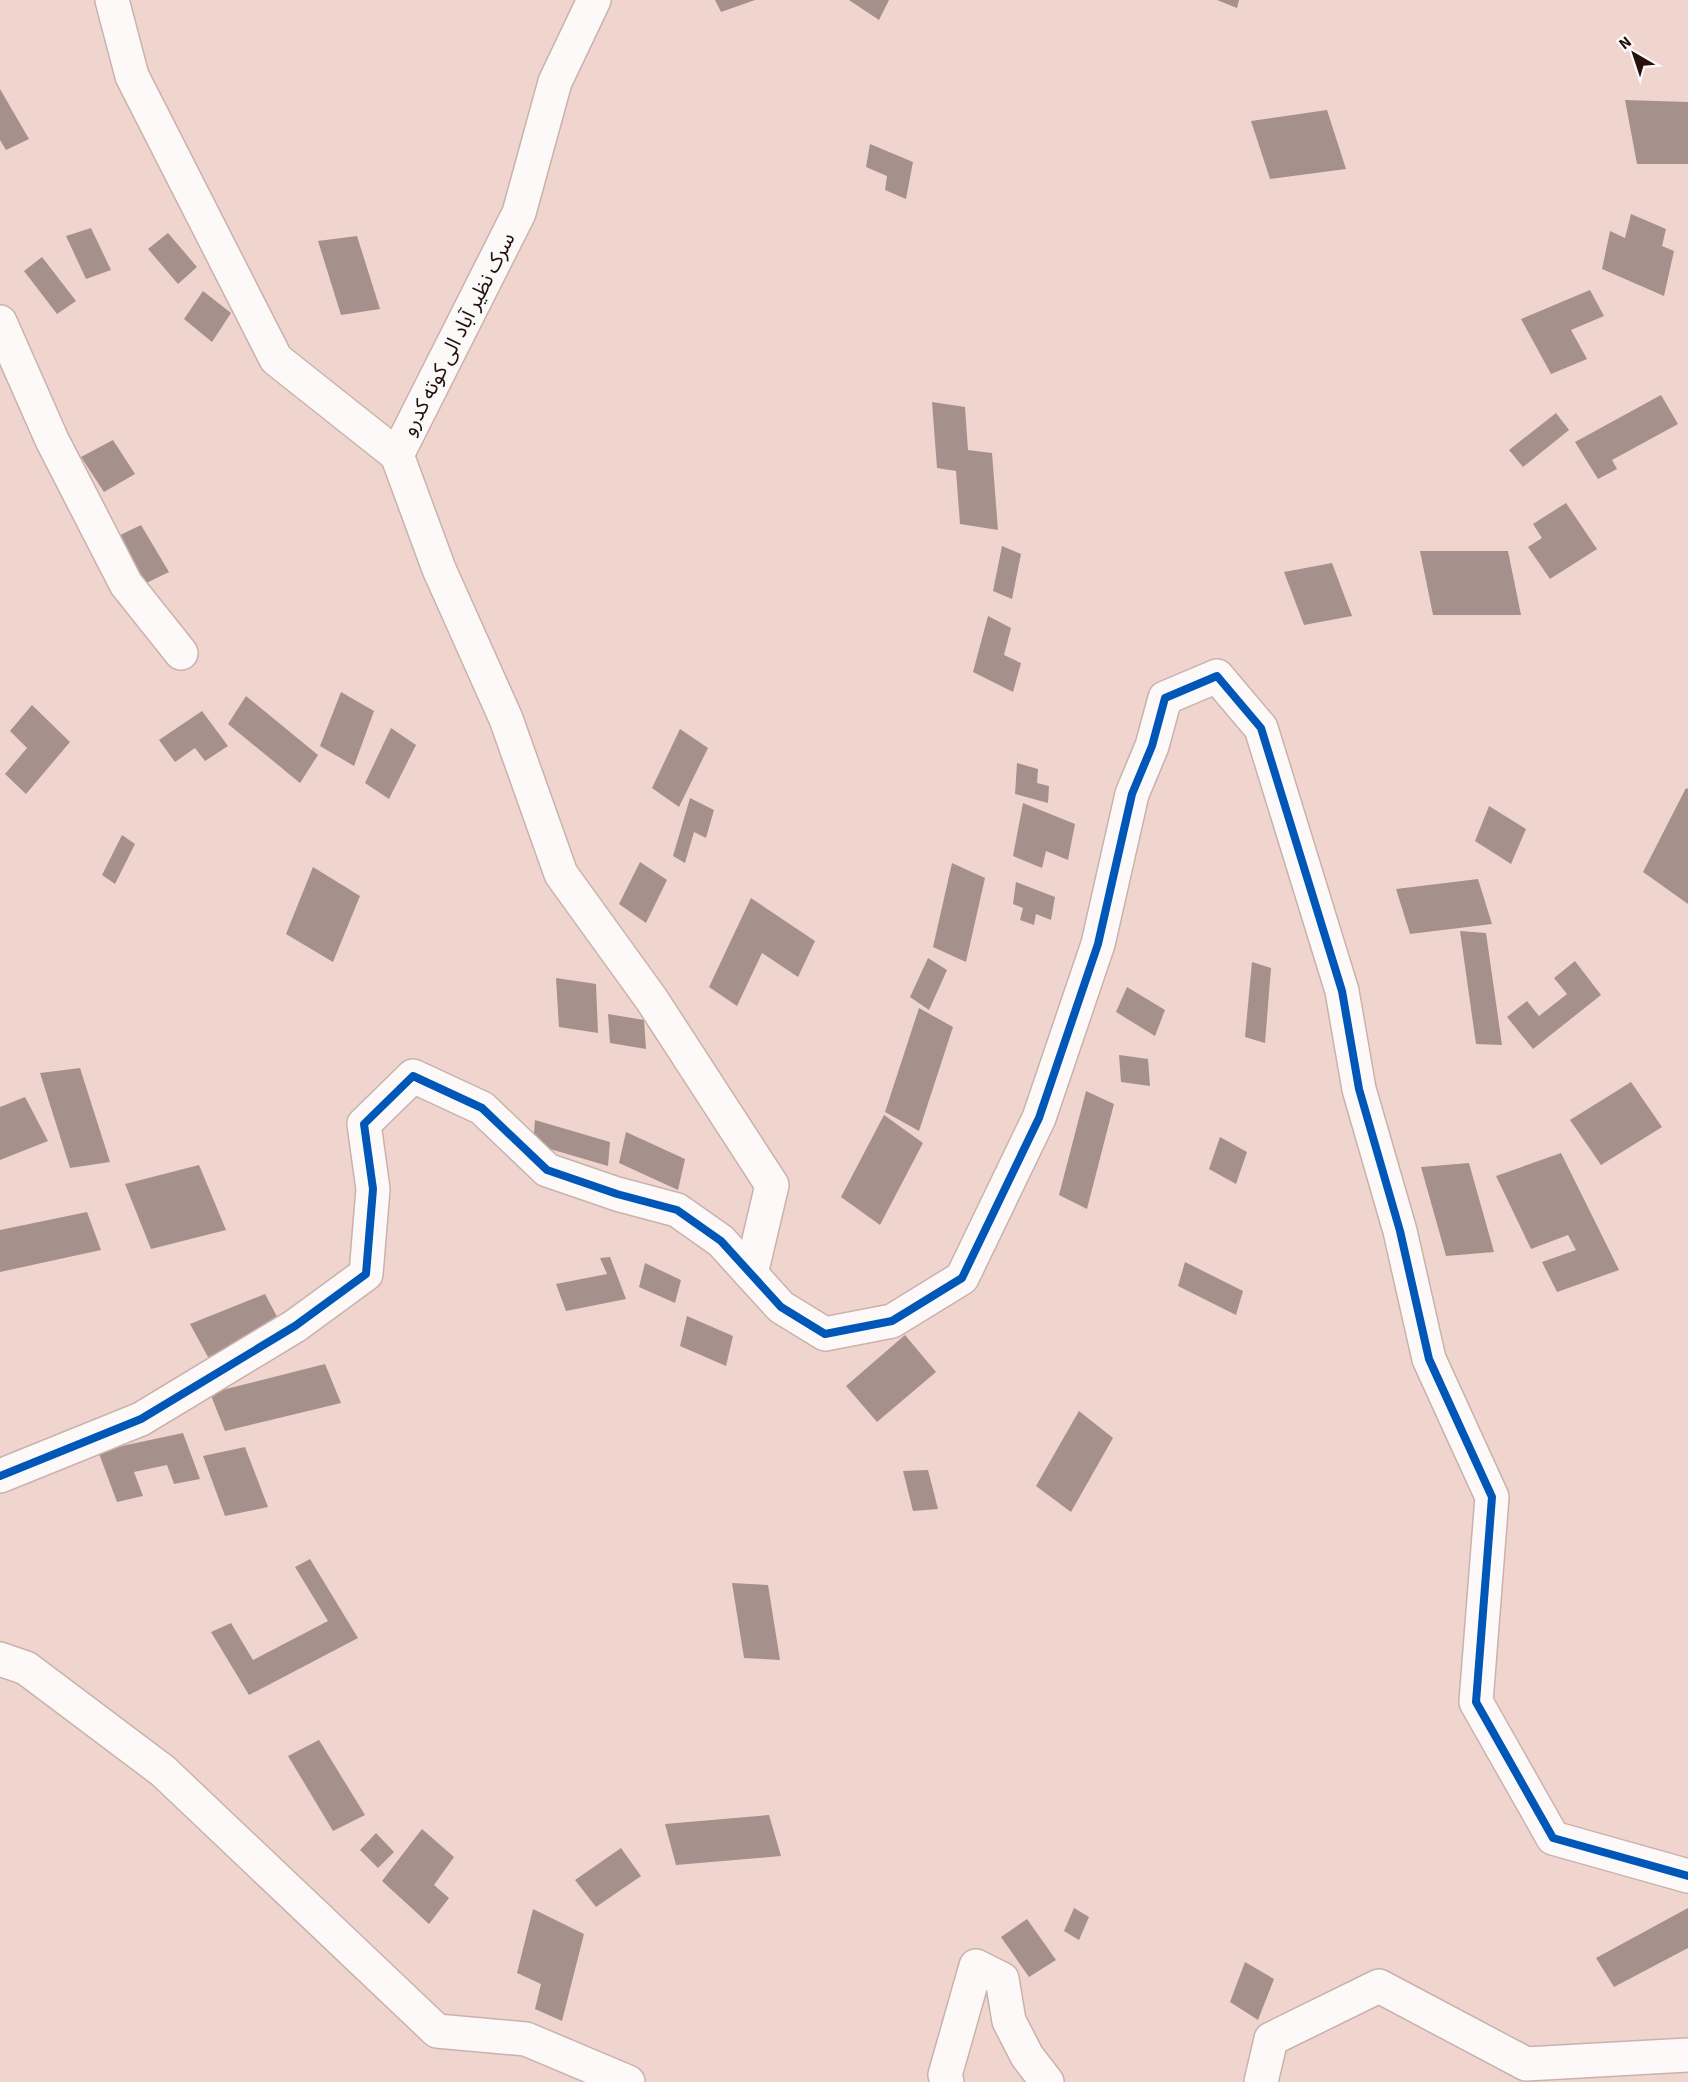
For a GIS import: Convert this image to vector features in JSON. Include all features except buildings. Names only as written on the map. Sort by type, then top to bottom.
[{"type":"street","name":"سرک نظیر آباد الی کوته کدرو","points":[[112,0],[132,76],[276,359],[397,455],[519,213],[555,82],[594,0]]},
{"type":"street","points":[[0,322],[52,440],[126,584],[181,653]]},
{"type":"street","points":[[397,455],[439,569],[506,719],[561,874],[652,1000],[772,1185],[751,1274]]},
{"type":"street","points":[[0,1476],[141,1419],[295,1326],[366,1274],[372,1189],[364,1124],[413,1076],[482,1108],[547,1170],[617,1194],[677,1210],[721,1241],[781,1307],[825,1335],[892,1321],[962,1278],[1039,1118],[1098,944],[1132,794],[1152,746],[1165,698],[1217,676],[1261,728],[1274,777],[1342,991],[1359,1089],[1400,1231],[1429,1359],[1492,1497],[1476,1702],[1553,1838],[1688,1876]]},
{"type":"street","points":[[0,1659],[26,1668],[163,1771],[437,2031],[526,2039],[628,2082]]},
{"type":"street","points":[[947,2082],[945,2075],[976,1966],[1002,1979],[1009,2021],[1027,2056],[1047,2082]]},
{"type":"street","points":[[1261,2082],[1271,2039],[1378,1986],[1526,2064],[1688,2055]]},
{"type":"cycle path","points":[[0,1476],[141,1419],[295,1326],[366,1274],[373,1189],[364,1124],[413,1076],[482,1108],[547,1170],[617,1194],[677,1210],[721,1241],[781,1307],[825,1334],[892,1321],[962,1278],[1039,1118],[1098,944],[1132,794],[1152,746],[1165,698],[1217,676],[1261,728],[1342,991],[1359,1089],[1400,1231],[1429,1359],[1492,1497],[1476,1702],[1553,1838],[1688,1876]]}]
